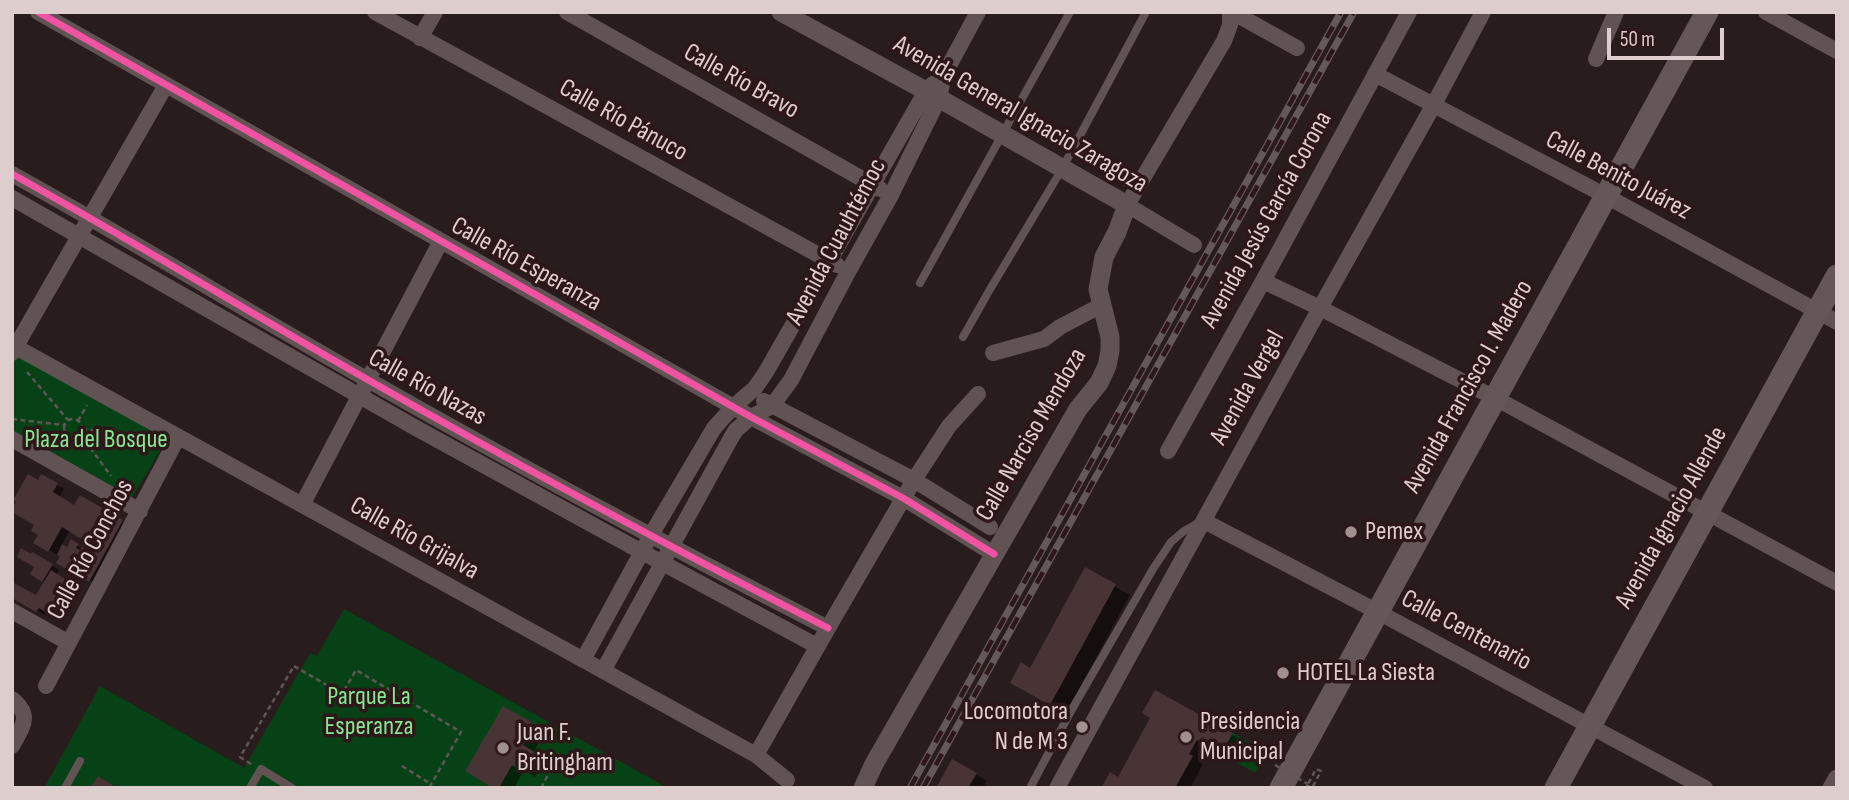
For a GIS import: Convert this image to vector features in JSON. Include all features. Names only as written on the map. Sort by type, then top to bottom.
[{"type":"main road","name":"Avenida Francisco I. Madero","points":[[1281,788],[1707,12]]},
{"type":"main road","name":"Avenida Ignacio Allende","points":[[1556,788],[1707,512],[1827,317],[1837,276]]},
{"type":"street","name":"Calle Río Esperanza","points":[[38,12],[733,407],[903,498],[993,554]]},
{"type":"street","name":"Calle Río Pánuco","points":[[375,12],[848,272]]},
{"type":"street","points":[[420,38],[435,12]]},
{"type":"street","name":"Calle Río Bravo","points":[[566,12],[891,195]]},
{"type":"street","name":"Avenida General Ignacio Zaragoza","points":[[781,12],[933,94],[1194,245]]},
{"type":"street","name":"Avenida Cuauhtémoc","points":[[583,660],[651,535],[714,428],[766,372],[872,184],[933,94],[978,12]]},
{"type":"street","points":[[1127,205],[1224,41],[1231,12],[1297,48]]},
{"type":"street","name":"Avenida Jesús García Corona","points":[[1168,451],[1409,12]]},
{"type":"street","name":"Avenida Vergel","points":[[1057,788],[1483,12]]},
{"type":"street","points":[[1596,59],[1616,12]]},
{"type":"street","points":[[1766,12],[1837,51]]},
{"type":"street","name":"Calle Benito Juárez","points":[[1375,74],[1827,317]]},
{"type":"street","points":[[15,352],[166,85]]},
{"type":"street","name":"Avenida Cuauhtémoc","points":[[603,671],[736,430],[751,417],[772,405],[791,380],[891,195],[933,94]]},
{"type":"street","name":"Calle Río Nazas","points":[[12,174],[368,380],[671,547],[828,628]]},
{"type":"street","name":"Calle Río Nazas","points":[[12,198],[359,396],[817,646]]},
{"type":"street","name":"Calle Narciso Mendoza","points":[[863,788],[993,554],[1078,409],[1099,383],[1107,366],[1110,337],[1098,289],[1104,257],[1117,233],[1127,205]]},
{"type":"street","points":[[302,505],[441,241]]},
{"type":"street","points":[[1263,281],[1495,398],[1837,583]]},
{"type":"street","points":[[993,354],[1044,339],[1102,304]]},
{"type":"street","name":"Calle Río Grijalva","points":[[15,352],[302,505],[756,755],[787,780]]},
{"type":"street","points":[[749,393],[914,480],[990,527]]},
{"type":"street","points":[[756,755],[914,480],[949,426],[978,394]]},
{"type":"street","name":"Calle Río Conchos","points":[[46,686],[178,438]]},
{"type":"street","points":[[12,439],[139,511]]},
{"type":"street","name":"Calle Centenario","points":[[1204,521],[1704,788]]},
{"type":"street","points":[[12,611],[69,643]]},
{"type":"street","points":[[12,699],[21,706],[25,719],[12,746]]},
{"type":"street","points":[[1832,788],[1837,779]]},
{"type":"lane","points":[[920,283],[1070,12]]},
{"type":"lane","points":[[963,337],[1062,169],[1146,12]]},
{"type":"lane","points":[[1030,788],[1153,569],[1171,542],[1204,521]]},
{"type":"lane","points":[[65,788],[80,761]]},
{"type":"lane","points":[[250,788],[261,769],[292,788]]},
{"type":"path","points":[[15,352],[68,420]]},
{"type":"path","points":[[78,421],[92,397]]},
{"type":"path","points":[[12,419],[64,425]]},
{"type":"path","points":[[68,420],[78,421],[82,429],[80,434],[69,436],[64,425],[68,420]]},
{"type":"path","points":[[82,429],[142,436]]},
{"type":"path","points":[[80,434],[115,480]]},
{"type":"path","points":[[58,460],[69,436]]},
{"type":"path","points":[[240,757],[294,666],[342,694],[356,670],[461,732],[430,786],[401,766]]},
{"type":"path","points":[[541,788],[561,751]]},
{"type":"path","points":[[1275,765],[1308,784],[1317,769],[1321,771],[1312,788],[1306,784],[1315,766]]},
{"type":"green space","name":"Plaza del Bosque","points":[[12,354],[167,439],[130,501],[12,434]]},
{"type":"green space","name":"Parque La Esperanza","points":[[344,609],[668,788],[44,788],[100,686],[244,768],[310,653],[317,656]]},
{"type":"green space","points":[[1233,733],[1267,752],[1255,773],[1221,754]]},
{"type":"building","points":[[28,474],[38,480],[41,474],[58,483],[53,492],[74,505],[80,495],[123,520],[89,582],[56,563],[62,544],[67,547],[71,539],[79,544],[76,548],[80,550],[82,547],[93,553],[96,548],[86,543],[92,533],[88,531],[83,540],[62,527],[48,552],[33,543],[38,535],[31,531],[34,525],[12,512],[16,502],[13,500]]},
{"type":"building","points":[[21,548],[53,564],[42,582],[30,574],[34,567],[17,557]]},
{"type":"building","points":[[1085,567],[1116,584],[1050,705],[1010,683],[1021,662],[1030,668]]},
{"type":"building","points":[[51,570],[68,581],[49,614],[39,608],[36,612],[12,598],[14,583],[36,595]]},
{"type":"building","name":"Presidencia Municipal","points":[[1155,690],[1233,733],[1221,754],[1197,740],[1189,754],[1193,756],[1175,788],[1101,788],[1110,772],[1118,777],[1150,718],[1142,713]]},
{"type":"building","name":"Juan F. Britingham","points":[[503,706],[535,724],[523,745],[535,752],[523,771],[512,765],[499,788],[493,788],[465,771]]},
{"type":"building","points":[[952,759],[977,773],[968,788],[936,788]]},
{"type":"building","points":[[98,776],[117,788],[90,788]]},
{"type":"railway","points":[[910,788],[1341,12]]},
{"type":"railway","points":[[923,788],[1354,12]]},
{"type":"cycle path","points":[[38,12],[751,417],[903,498],[994,554]]},
{"type":"cycle path","points":[[12,174],[484,445],[828,628]]},
{"type":"place","name":"Pemex","points":[[1351,532]]},
{"type":"place","name":"HOTEL La Siesta","points":[[1283,673]]},
{"type":"place","name":"Locomotora N de M 3","points":[[1082,727]]},
{"type":"place","name":"Presidencia Municipal","points":[[1186,737]]},
{"type":"place","name":"Juan F. Britingham","points":[[503,748]]}]
